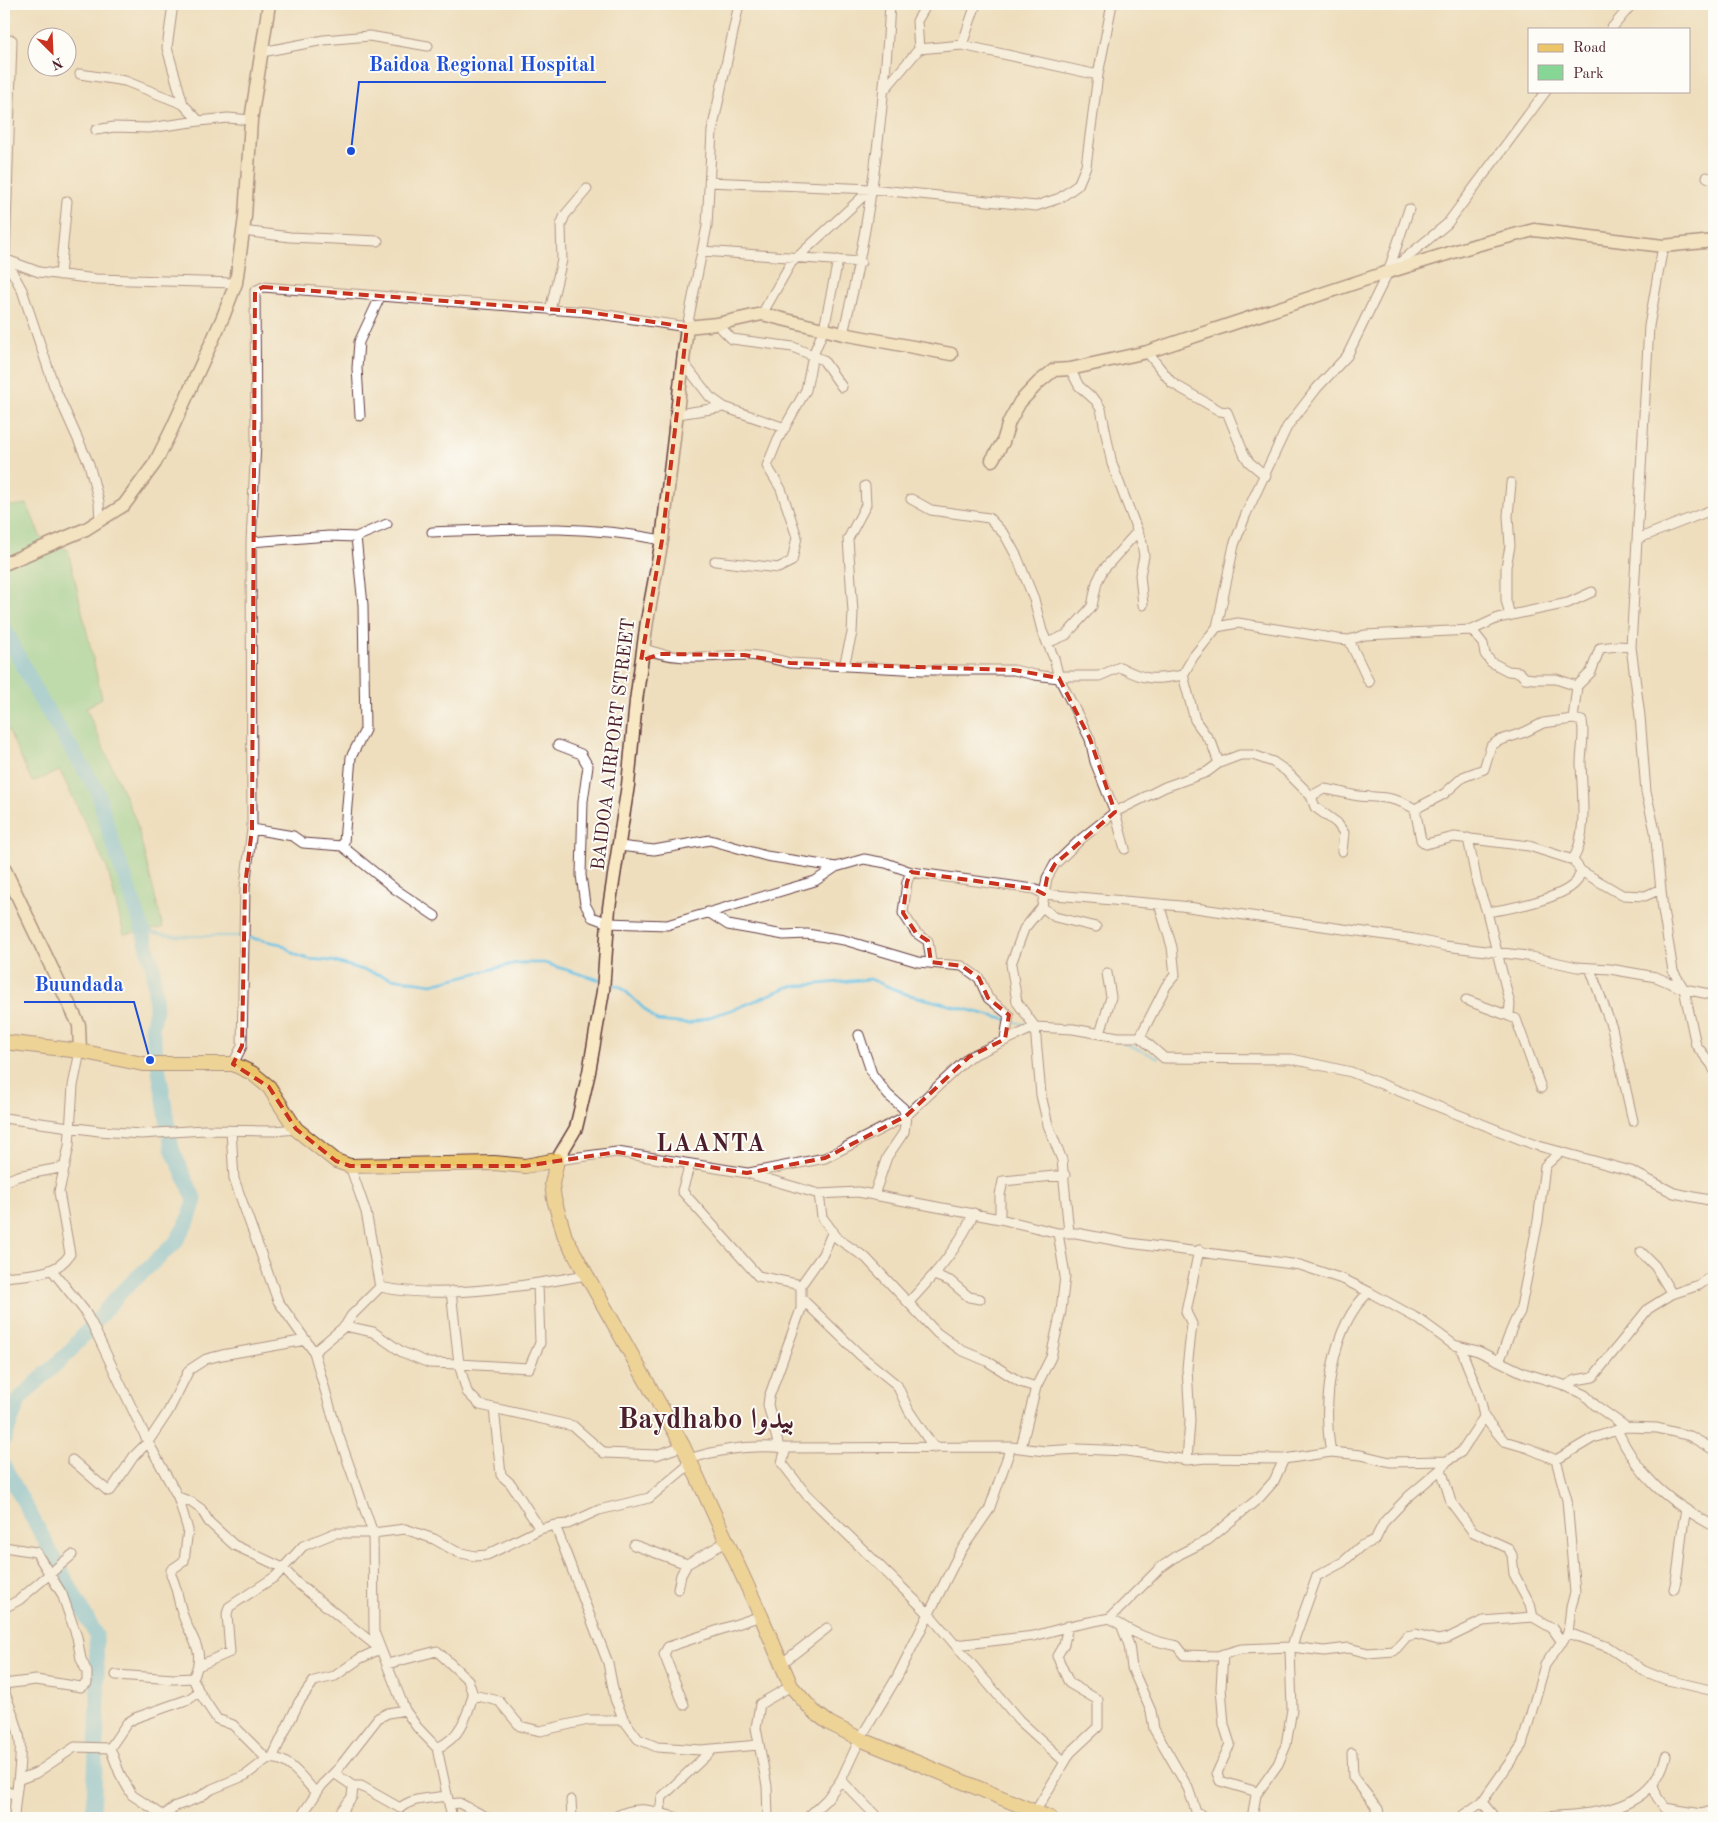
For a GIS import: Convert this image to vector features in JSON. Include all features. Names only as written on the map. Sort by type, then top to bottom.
[{"type":"main road","points":[[4,1042],[80,1051],[144,1064],[233,1064],[252,1073],[269,1087],[296,1128],[336,1161],[350,1166],[494,1163],[525,1166],[557,1160],[552,1184],[554,1199],[566,1237],[685,1453],[762,1616],[790,1686],[813,1711],[829,1723],[860,1739],[1043,1816]]},
{"type":"street","points":[[173,4],[167,48],[183,104],[198,121]]},
{"type":"street","points":[[4,564],[100,522],[124,505],[155,463],[223,317],[236,283],[243,230],[251,120],[269,4]]},
{"type":"street","points":[[687,327],[707,226],[712,131],[739,4]]},
{"type":"street","points":[[843,334],[861,262],[885,89],[890,4]]},
{"type":"street","points":[[920,49],[917,21],[927,4]]},
{"type":"street","points":[[962,45],[976,4]]},
{"type":"street","points":[[709,182],[871,189],[1036,206],[1060,198],[1078,185],[1086,166],[1098,75],[1112,4]]},
{"type":"street","points":[[1612,28],[1632,4]]},
{"type":"street","points":[[262,52],[324,40],[369,36],[428,46]]},
{"type":"street","points":[[12,40],[4,259],[22,290],[54,386],[89,464],[99,502],[100,522]]},
{"type":"street","points":[[885,89],[920,49],[962,45],[1098,75]]},
{"type":"street","points":[[80,74],[125,81],[183,104]]},
{"type":"street","points":[[1388,272],[1447,224],[1545,92]]},
{"type":"street","points":[[96,130],[114,127],[149,128],[228,118],[251,120]]},
{"type":"street","points":[[550,310],[562,260],[561,226],[565,215],[588,189]]},
{"type":"street","points":[[762,314],[791,263],[871,189]]},
{"type":"street","points":[[60,275],[67,201]]},
{"type":"street","points":[[1219,763],[1212,744],[1195,720],[1183,675],[1193,657],[1217,627],[1234,546],[1246,514],[1266,476],[1287,427],[1317,388],[1347,356],[1388,272],[1409,209]]},
{"type":"street","points":[[243,230],[290,237],[378,241]]},
{"type":"street","points":[[992,460],[1003,442],[1009,422],[1020,402],[1039,382],[1054,370],[1070,369],[1147,352],[1388,272],[1476,245],[1534,230],[1663,246],[1714,241]]},
{"type":"street","points":[[1663,246],[1649,326],[1631,647],[1640,716],[1646,792],[1655,831],[1673,971],[1684,989],[1696,1045],[1714,1070]]},
{"type":"street","points":[[702,251],[861,262]]},
{"type":"street","points":[[4,259],[39,272],[96,279],[236,283]]},
{"type":"street","points":[[715,561],[778,568],[792,560],[797,537],[781,489],[767,466],[806,390],[813,355],[824,329],[838,260]]},
{"type":"street","points":[[233,1064],[242,1046],[246,886],[252,829],[251,542],[256,442],[255,291],[262,287],[587,312],[687,327],[717,324],[762,314],[843,334],[951,354]]},
{"type":"street","points":[[360,416],[357,368],[359,342],[380,297]]},
{"type":"street","points":[[717,324],[732,339],[793,347],[823,360],[842,387]]},
{"type":"street","name":"BAIDOA AIRPORT STREET","points":[[557,1160],[576,1128],[589,1072],[603,991],[608,923],[628,785],[638,681],[662,540],[687,327]]},
{"type":"street","points":[[1147,352],[1172,383],[1220,411],[1227,412],[1244,454],[1249,462],[1266,476]]},
{"type":"street","points":[[683,362],[710,398],[724,408],[785,428]]},
{"type":"street","points":[[1070,369],[1079,386],[1096,401],[1101,409],[1112,464],[1144,556],[1140,575],[1143,605]]},
{"type":"street","points":[[678,414],[724,408]]},
{"type":"street","points":[[1510,616],[1506,600],[1506,567],[1510,546],[1508,516],[1512,483]]},
{"type":"street","points":[[844,666],[852,633],[853,612],[848,539],[866,505],[865,486]]},
{"type":"street","points":[[912,499],[930,510],[989,518],[1005,535],[1015,552],[1054,658],[1059,678],[1090,739],[1095,762],[1116,812],[1125,849]]},
{"type":"street","points":[[1637,539],[1714,509]]},
{"type":"street","points":[[251,542],[305,537],[356,538],[387,524]]},
{"type":"street","points":[[432,532],[547,527],[608,531],[662,540]]},
{"type":"street","points":[[1047,643],[1066,635],[1088,611],[1092,606],[1097,582],[1103,570],[1137,532]]},
{"type":"street","points":[[342,846],[344,842],[351,757],[365,730],[364,604],[356,538]]},
{"type":"street","points":[[1217,627],[1238,623],[1349,640],[1364,635],[1472,630],[1498,618],[1568,603],[1592,592]]},
{"type":"street","points":[[1472,630],[1483,644],[1485,654],[1492,662],[1508,672],[1519,672],[1525,678],[1556,679],[1578,686]]},
{"type":"street","points":[[1349,640],[1368,682]]},
{"type":"street","points":[[1573,719],[1578,686],[1591,672],[1600,648],[1631,647]]},
{"type":"street","points":[[643,648],[672,657],[722,658],[744,655],[773,658],[790,663],[844,666],[922,670],[1014,670],[1059,678],[1064,676],[1099,676],[1120,667],[1139,678],[1167,678],[1183,675]]},
{"type":"street","points":[[638,681],[646,662],[660,654]]},
{"type":"street","points":[[1415,809],[1444,794],[1463,777],[1484,769],[1491,746],[1498,742],[1543,723],[1573,719],[1582,721],[1584,731],[1581,765],[1585,811],[1578,852],[1573,860]]},
{"type":"street","points":[[558,745],[582,754],[588,766],[583,801],[581,875],[585,904],[592,917],[608,923],[667,925],[815,881],[836,867],[864,859],[886,863],[912,872],[1034,889],[1044,894],[1159,904],[1414,939],[1445,946],[1497,952],[1656,977],[1684,989],[1714,995]]},
{"type":"street","points":[[1069,1233],[1065,1175],[1062,1160],[1048,1126],[1041,1095],[1035,1027],[1017,1002],[1011,964],[1024,929],[1042,907],[1047,878],[1055,864],[1081,839],[1116,812],[1165,787],[1207,772],[1219,763],[1240,755],[1253,755],[1273,762],[1286,772],[1311,796],[1316,808],[1337,823],[1344,833],[1342,851]]},
{"type":"street","points":[[1311,796],[1324,788],[1358,796],[1378,795],[1398,800],[1415,809]]},
{"type":"street","points":[[1415,809],[1421,840],[1426,844],[1454,837],[1497,844],[1528,846],[1573,860],[1580,872],[1622,896],[1645,896],[1661,889]]},
{"type":"street","points":[[252,829],[293,836],[303,843],[342,846],[395,889],[435,916]]},
{"type":"street","points":[[1468,838],[1477,883],[1487,912],[1510,1004],[1509,1016]]},
{"type":"street","points":[[619,846],[654,850],[710,840],[766,856],[836,867]]},
{"type":"street","points":[[4,868],[79,1025],[80,1051],[73,1086],[71,1127],[65,1168],[59,1192],[70,1254],[65,1263],[52,1270],[4,1277]]},
{"type":"street","points":[[912,872],[907,882],[903,913],[916,933],[928,941],[931,962]]},
{"type":"street","points":[[1487,912],[1524,907],[1561,891],[1576,882],[1580,872]]},
{"type":"street","points":[[1140,1037],[1166,986],[1175,975],[1172,947],[1159,904]]},
{"type":"street","points":[[1042,907],[1055,917],[1096,928]]},
{"type":"street","points":[[708,912],[728,925],[784,935],[807,934],[844,940],[918,962],[962,966],[979,978],[988,998],[1009,1015]]},
{"type":"street","points":[[1590,968],[1612,1028],[1633,1121]]},
{"type":"street","points":[[1100,1034],[1111,997],[1107,973]]},
{"type":"street","points":[[1466,1000],[1516,1019],[1541,1088]]},
{"type":"street","points":[[1006,1040],[1009,1015],[1017,1002]]},
{"type":"street","points":[[747,1173],[825,1158],[906,1116],[969,1057],[1035,1027],[1073,1029],[1100,1034],[1140,1037],[1164,1058],[1292,1059],[1350,1072],[1535,1145],[1631,1171],[1674,1193],[1714,1201]]},
{"type":"street","points":[[859,1035],[872,1074],[888,1095],[903,1108],[906,1116],[904,1132],[888,1157],[874,1195]]},
{"type":"street","points":[[4,1118],[141,1134],[274,1131],[296,1128]]},
{"type":"street","points":[[231,1131],[234,1179],[278,1301],[314,1352],[336,1428],[373,1533],[372,1610],[374,1632],[405,1710],[417,1727],[437,1748],[452,1818]]},
{"type":"street","points":[[557,1160],[616,1152],[747,1173],[819,1194],[858,1192],[1000,1218],[1058,1233],[1199,1250],[1300,1265],[1346,1280],[1420,1320],[1460,1348],[1478,1351],[1524,1373],[1565,1386],[1585,1395],[1622,1429],[1628,1452],[1654,1488],[1686,1511],[1710,1524]]},
{"type":"street","points":[[1499,1361],[1509,1341],[1513,1322],[1520,1312],[1538,1221],[1545,1166],[1560,1152]]},
{"type":"street","points":[[690,1164],[682,1191],[758,1276],[801,1285]]},
{"type":"street","points":[[350,1166],[366,1212],[380,1288]]},
{"type":"street","points":[[4,1182],[18,1176],[65,1168]]},
{"type":"street","points":[[1000,1218],[1000,1195],[1003,1181],[1065,1175]]},
{"type":"street","points":[[819,1194],[822,1217],[838,1239],[866,1258],[937,1333],[961,1350],[988,1361],[1020,1382],[1036,1387]]},
{"type":"street","points":[[909,1302],[934,1276],[965,1232],[974,1214]]},
{"type":"street","points":[[833,1231],[823,1254],[801,1285],[801,1309],[768,1397],[768,1405],[782,1448],[782,1462],[806,1494],[929,1614],[1020,1720],[1065,1762]]},
{"type":"street","points":[[1021,1448],[1036,1387],[1051,1357],[1061,1311],[1064,1276],[1058,1233]]},
{"type":"street","points":[[1187,1460],[1190,1421],[1187,1368],[1192,1324],[1186,1312],[1199,1250]]},
{"type":"street","points":[[1641,1252],[1655,1266],[1672,1294]]},
{"type":"street","points":[[52,1270],[84,1310],[92,1324],[148,1442],[178,1497],[188,1530],[184,1561],[171,1570],[171,1575],[182,1613],[193,1635],[200,1665]]},
{"type":"street","points":[[1565,1386],[1576,1380],[1593,1377],[1648,1309],[1672,1294],[1699,1285],[1714,1274]]},
{"type":"street","points":[[380,1288],[402,1292],[451,1291],[538,1284],[586,1275]]},
{"type":"street","points":[[934,1276],[950,1281],[969,1297],[980,1299]]},
{"type":"street","points":[[345,1326],[373,1332],[402,1352],[429,1363],[529,1368],[540,1343],[538,1284]]},
{"type":"street","points":[[314,1352],[345,1326],[351,1316],[380,1288]]},
{"type":"street","points":[[451,1291],[459,1364],[467,1392],[480,1405],[573,1426],[604,1453],[656,1455],[765,1446],[782,1448],[1011,1447],[1045,1451],[1079,1449],[1127,1451],[1187,1460],[1206,1458],[1284,1459],[1331,1452],[1361,1455],[1390,1462],[1447,1461]]},
{"type":"street","points":[[1331,1452],[1328,1436],[1334,1354],[1338,1339],[1362,1298],[1369,1292]]},
{"type":"street","points":[[801,1298],[854,1350],[897,1384],[910,1411],[934,1448]]},
{"type":"street","points":[[72,1460],[108,1491],[111,1490],[134,1456],[148,1442],[168,1412],[189,1370],[206,1359],[306,1340]]},
{"type":"street","points":[[1460,1348],[1466,1366],[1476,1382],[1484,1417],[1504,1441],[1528,1448],[1556,1460]]},
{"type":"street","points":[[494,1408],[501,1474],[511,1484],[540,1529]]},
{"type":"street","points":[[1252,1818],[1256,1795],[1278,1764],[1286,1745],[1292,1709],[1292,1647],[1317,1576],[1343,1562],[1361,1546],[1375,1540],[1384,1522],[1408,1497],[1441,1469],[1447,1461],[1461,1452],[1484,1417]]},
{"type":"street","points":[[1556,1460],[1593,1438],[1622,1429],[1657,1428],[1690,1436],[1714,1450]]},
{"type":"street","points":[[811,1817],[840,1780],[860,1739],[897,1677],[960,1552],[989,1510],[1011,1447]]},
{"type":"street","points":[[193,1678],[200,1665],[230,1652],[227,1614],[229,1607],[276,1576],[303,1546],[318,1538],[335,1532],[373,1533],[405,1529],[434,1539],[457,1552],[475,1556],[487,1555],[540,1529],[568,1524],[599,1510],[649,1498],[685,1468],[685,1453]]},
{"type":"street","points":[[956,1645],[1034,1636],[1068,1626],[1110,1618],[1160,1568],[1180,1554],[1208,1540],[1259,1498],[1274,1481],[1284,1459]]},
{"type":"street","points":[[1459,1818],[1482,1802],[1522,1746],[1545,1665],[1568,1634],[1571,1607],[1575,1593],[1567,1500],[1556,1460]]},
{"type":"street","points":[[1441,1469],[1451,1502],[1473,1532],[1508,1548],[1512,1555],[1514,1574],[1530,1604],[1534,1617]]},
{"type":"street","points":[[178,1497],[191,1502],[201,1509],[209,1522],[234,1545],[283,1568],[296,1582],[380,1649]]},
{"type":"street","points":[[1674,1589],[1680,1533],[1686,1511]]},
{"type":"street","points":[[555,1525],[608,1663],[615,1699],[624,1720],[638,1739],[657,1746],[712,1750],[759,1745]]},
{"type":"street","points":[[678,1589],[681,1575],[687,1564],[726,1542]]},
{"type":"street","points":[[634,1545],[687,1564]]},
{"type":"street","points":[[4,1547],[36,1552],[59,1585],[71,1618],[81,1659],[87,1672],[87,1683],[81,1687],[36,1680],[4,1684]]},
{"type":"street","points":[[4,1608],[19,1600],[72,1555]]},
{"type":"street","points":[[684,1705],[664,1654],[668,1647],[762,1616]]},
{"type":"street","points":[[1110,1618],[1122,1627],[1153,1641],[1177,1646],[1184,1655],[1217,1656],[1241,1649],[1292,1647],[1324,1651],[1349,1648],[1368,1654],[1394,1651],[1407,1636],[1416,1634],[1438,1640],[1448,1638],[1484,1621],[1534,1617],[1552,1628],[1562,1642]]},
{"type":"street","points":[[1043,1816],[1070,1753],[1098,1727],[1098,1700],[1070,1683],[1057,1656],[1064,1644],[1068,1626]]},
{"type":"street","points":[[1122,1627],[1129,1645],[1132,1668],[1151,1711],[1154,1729],[1188,1788],[1196,1810],[1205,1818]]},
{"type":"street","points":[[781,1664],[827,1628]]},
{"type":"street","points":[[1568,1634],[1608,1647],[1644,1671],[1664,1679],[1714,1692]]},
{"type":"street","points":[[110,1748],[120,1774],[132,1795],[166,1817],[176,1806],[198,1798],[212,1788],[246,1775],[269,1759],[299,1702],[314,1681],[335,1676],[359,1659],[380,1649]]},
{"type":"street","points":[[387,1664],[437,1651],[468,1680],[473,1695],[466,1721],[448,1744],[437,1748]]},
{"type":"street","points":[[1223,1654],[1221,1688],[1224,1725],[1230,1744],[1217,1773],[1220,1781],[1254,1790],[1256,1795]]},
{"type":"street","points":[[116,1675],[174,1679],[193,1678]]},
{"type":"street","points":[[193,1678],[199,1692],[216,1719],[233,1725],[269,1759],[286,1762],[316,1793]]},
{"type":"street","points":[[768,1818],[767,1786],[756,1728],[760,1704],[790,1686]]},
{"type":"street","points":[[4,1690],[20,1739],[20,1779],[15,1795],[14,1818]]},
{"type":"street","points":[[110,1748],[127,1724],[135,1718],[189,1699],[199,1692]]},
{"type":"street","points":[[473,1695],[499,1701],[520,1726],[540,1731],[588,1720],[624,1720]]},
{"type":"street","points":[[300,1818],[316,1793],[378,1718],[388,1713],[405,1710]]},
{"type":"street","points":[[20,1779],[36,1773],[75,1747],[110,1748]]},
{"type":"street","points":[[660,1813],[662,1797],[712,1750]]},
{"type":"street","points":[[1352,1753],[1353,1777],[1378,1809],[1380,1818]]},
{"type":"street","points":[[1535,1818],[1615,1809],[1631,1803],[1653,1784],[1662,1772],[1666,1756]]},
{"type":"street","points":[[334,1773],[353,1786],[361,1786],[400,1808],[407,1802],[414,1800],[448,1800],[472,1808],[488,1818]]},
{"type":"street","points":[[840,1780],[878,1818]]},
{"type":"street","points":[[1653,1784],[1657,1797],[1665,1808],[1702,1814],[1714,1810]]},
{"type":"street","points":[[336,1818],[352,1797],[353,1786]]},
{"type":"street","points":[[4,1790],[15,1795]]},
{"type":"street","points":[[570,1800],[572,1818]]},
{"type":"street","points":[[1482,1802],[1495,1818]]},
{"type":"street","points":[[617,1818],[617,1816],[627,1810],[647,1809],[678,1818]]},
{"type":"highlighted area","points":[[263,287],[587,312],[687,327],[662,540],[641,661],[660,654],[744,655],[790,663],[1014,670],[1059,678],[1090,739],[1115,812],[1055,864],[1047,878],[1044,894],[1034,889],[911,872],[907,882],[903,913],[916,933],[928,941],[931,962],[962,966],[979,978],[988,998],[1009,1015],[1005,1039],[969,1057],[906,1116],[825,1158],[747,1173],[617,1152],[525,1166],[350,1166],[336,1161],[296,1129],[269,1087],[233,1064],[242,1046],[245,886],[252,829],[255,291]]},
{"type":"green space","points":[[27,504],[41,538],[68,550],[102,698],[86,708],[136,821],[163,928],[124,934],[107,868],[60,771],[32,782],[4,721],[4,507]]},
{"type":"waterway","points":[[4,628],[39,697],[97,790],[110,835],[141,924],[153,967],[156,1009],[152,1029],[172,1149],[195,1200],[188,1221],[175,1243],[121,1292],[69,1352],[20,1398],[4,1440]]},
{"type":"waterway","points":[[141,924],[154,933],[177,936],[241,936]]},
{"type":"waterway","points":[[246,937],[281,944],[296,955],[308,959],[332,961],[391,978],[432,984],[517,963],[544,963],[600,980]]},
{"type":"waterway","points":[[607,983],[621,987],[657,1021],[688,1024],[740,1007],[788,987],[870,979],[906,994],[1031,1026]]},
{"type":"waterway","points":[[1103,1039],[1117,1041],[1159,1058]]},
{"type":"waterway","points":[[4,1466],[96,1635],[98,1701],[93,1818]]},
{"type":"place","name":"Baidoa Regional Hospital","points":[[351,151]]},
{"type":"place","name":"Buundada","points":[[150,1060]]},
{"type":"district","name":"LAANTA","points":[[711,1143]]},
{"type":"district","name":"Baydhabo بيدوا","points":[[706,1418]]}]
